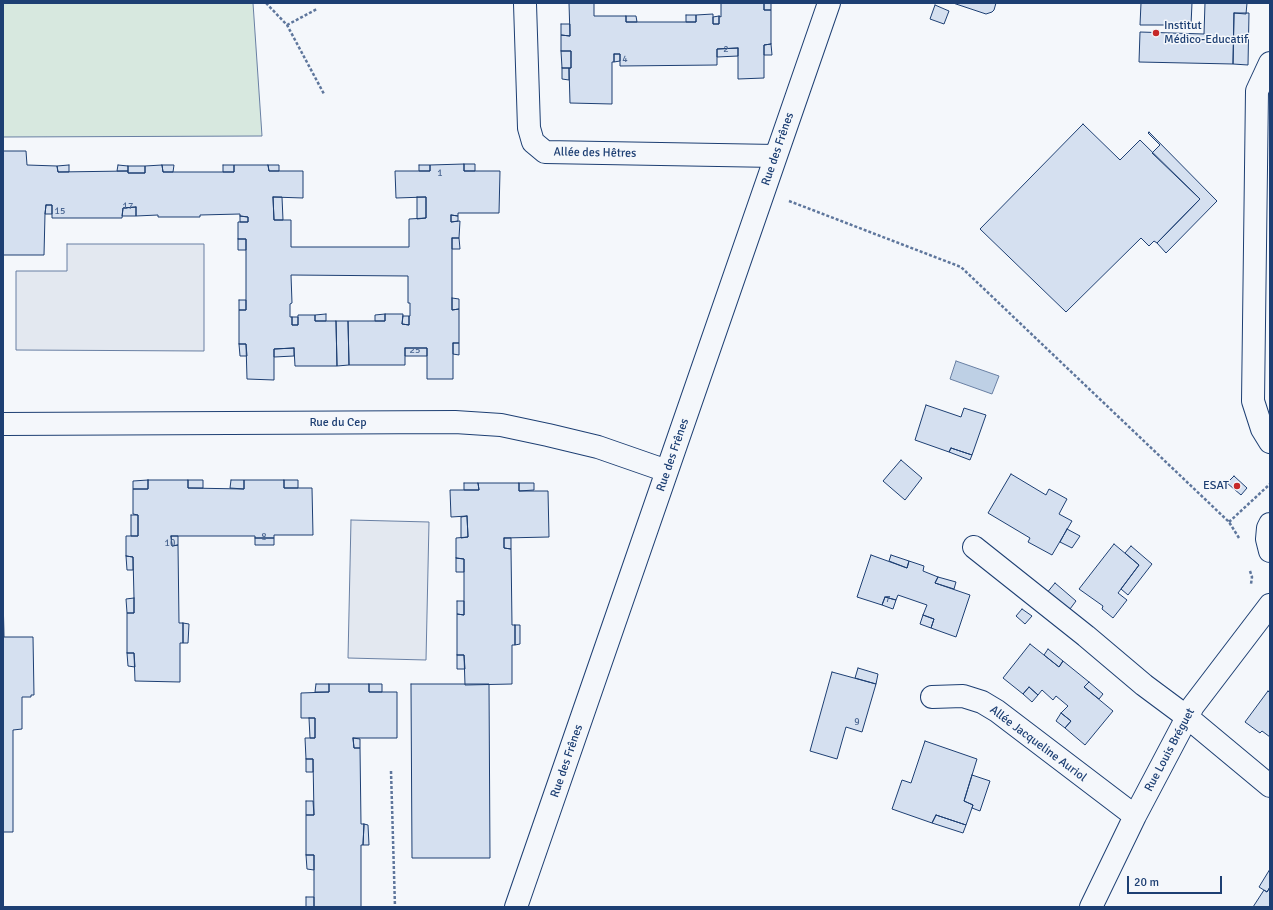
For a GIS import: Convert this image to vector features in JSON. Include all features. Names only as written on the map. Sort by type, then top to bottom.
[{"type":"street","name":"Rue des Frênes","points":[[516,907],[829,3]]},
{"type":"street","name":"Allée des Hêtres","points":[[525,4],[529,128],[533,142],[545,152],[776,156]]},
{"type":"street","points":[[1270,64],[1257,91],[1253,401],[1262,430],[1270,442]]},
{"type":"street","name":"Rue du Cep","points":[[3,424],[455,422],[501,425],[598,447],[667,471]]},
{"type":"street","points":[[1270,524],[1267,539],[1270,550]]},
{"type":"street","points":[[974,547],[1086,636],[1144,685],[1187,717],[1270,786]]},
{"type":"street","name":"Rue Louis Bréguet","points":[[1092,907],[1135,816],[1193,706],[1270,605]]},
{"type":"street","name":"Allée Jacqueline Auriol","points":[[932,697],[963,696],[982,702],[1135,816]]},
{"type":"path","points":[[266,3],[287,25],[324,94]]},
{"type":"path","points":[[287,25],[318,9]]},
{"type":"path","points":[[763,193],[796,203],[961,267],[1229,522],[1241,544]]},
{"type":"path","points":[[1250,570],[1252,577],[1251,587]]},
{"type":"path","points":[[391,771],[395,907]]},
{"type":"shaded area","points":[[3,3],[253,3],[262,136],[3,137]]},
{"type":"shaded area","points":[[67,244],[204,244],[204,351],[16,350],[16,271],[67,271]]},
{"type":"shaded area","points":[[351,520],[429,522],[426,660],[348,658]]},
{"type":"water","points":[[956,361],[999,376],[992,394],[950,379]]},
{"type":"building","points":[[569,3],[594,3],[594,16],[626,16],[626,22],[696,22],[696,15],[713,14],[713,24],[719,24],[719,16],[721,17],[721,3],[764,3],[764,10],[771,10],[771,44],[764,45],[764,78],[738,79],[738,48],[717,49],[717,65],[620,66],[620,54],[614,54],[614,62],[612,62],[612,104],[570,103],[569,68],[571,68],[571,51],[561,51],[561,35],[570,36]]},
{"type":"building","points":[[764,3],[771,3],[771,10],[764,10]]},
{"type":"building","points":[[953,3],[996,3],[994,10],[986,14]]},
{"type":"building","name":"Institut Médico-Educatif","points":[[1141,3],[1192,3],[1191,25],[1140,25]]},
{"type":"building","name":"Institut Médico-Educatif","points":[[1205,3],[1247,3],[1246,14],[1234,13],[1233,64],[1139,62],[1140,32],[1204,34]]},
{"type":"building","points":[[935,5],[949,11],[944,24],[930,19]]},
{"type":"building","points":[[1234,13],[1249,13],[1248,65],[1233,64]]},
{"type":"building","points":[[686,15],[696,15],[696,22],[686,22]]},
{"type":"building","points":[[626,16],[636,16],[637,22],[626,22]]},
{"type":"building","points":[[719,16],[719,24],[713,24],[713,17]]},
{"type":"building","points":[[561,24],[570,24],[570,36],[561,35]]},
{"type":"building","points":[[771,44],[772,55],[764,55],[764,45]]},
{"type":"building","points":[[738,48],[738,56],[717,57],[717,49]]},
{"type":"building","points":[[561,51],[571,51],[571,68],[562,68]]},
{"type":"building","points":[[614,54],[620,54],[620,61],[614,62]]},
{"type":"building","points":[[562,68],[569,68],[569,80],[562,79]]},
{"type":"building","points":[[1083,124],[1120,160],[1140,140],[1200,199],[1157,243],[1154,241],[1149,246],[1141,238],[1066,312],[980,229]]},
{"type":"building","points":[[1149,132],[1217,201],[1166,253],[1157,243],[1200,199],[1152,153],[1160,145],[1148,133]]},
{"type":"building","points":[[3,151],[26,151],[27,165],[57,166],[58,172],[128,171],[128,173],[145,173],[145,166],[162,165],[163,172],[234,172],[234,165],[268,165],[269,171],[303,171],[303,198],[273,197],[274,220],[291,220],[291,247],[409,247],[409,219],[426,218],[426,197],[396,198],[395,171],[430,171],[430,165],[464,164],[464,171],[500,171],[499,213],[458,213],[458,216],[451,215],[451,222],[460,221],[459,238],[452,238],[452,310],[459,309],[459,343],[453,343],[453,379],[427,379],[427,348],[405,348],[405,365],[349,365],[348,321],[385,321],[385,314],[403,314],[402,324],[409,325],[410,303],[408,303],[408,276],[291,275],[292,303],[290,304],[290,317],[292,317],[292,325],[298,325],[298,315],[315,315],[315,321],[336,321],[337,366],[295,366],[294,348],[274,349],[274,380],[247,379],[246,344],[239,344],[239,310],[246,310],[246,239],[238,239],[238,222],[248,222],[248,217],[240,216],[240,214],[200,215],[200,217],[158,217],[158,215],[136,216],[136,207],[123,208],[122,218],[52,218],[52,205],[46,205],[44,255],[3,255]]},
{"type":"building","points":[[464,164],[475,164],[475,171],[464,171]]},
{"type":"building","points":[[69,165],[69,172],[58,172],[57,166]]},
{"type":"building","points":[[118,165],[128,166],[128,171],[117,171]]},
{"type":"building","points":[[162,165],[174,165],[173,172],[163,172]]},
{"type":"building","points":[[223,165],[234,165],[234,172],[223,172]]},
{"type":"building","points":[[268,165],[279,165],[279,171],[269,171]]},
{"type":"building","points":[[419,165],[430,165],[430,171],[419,171]]},
{"type":"building","points":[[128,166],[145,166],[145,173],[128,173]]},
{"type":"building","points":[[273,197],[282,197],[283,220],[274,220]]},
{"type":"building","points":[[417,197],[426,197],[426,218],[417,219]]},
{"type":"building","points":[[46,205],[52,205],[52,214],[45,214]]},
{"type":"building","points":[[136,207],[136,216],[122,216],[123,208]]},
{"type":"building","points":[[451,215],[458,216],[458,221],[451,222]]},
{"type":"building","points":[[240,216],[248,217],[248,222],[240,222]]},
{"type":"building","points":[[452,238],[459,238],[460,249],[452,249]]},
{"type":"building","points":[[238,239],[246,239],[246,250],[238,250]]},
{"type":"building","points":[[452,298],[459,299],[459,309],[452,310]]},
{"type":"building","points":[[239,300],[246,300],[246,310],[239,310]]},
{"type":"building","points":[[326,314],[326,321],[315,321],[315,315]]},
{"type":"building","points":[[385,314],[385,321],[375,321],[375,315]]},
{"type":"building","points":[[403,316],[409,316],[409,325],[402,324]]},
{"type":"building","points":[[292,317],[298,317],[298,325],[292,325]]},
{"type":"building","points":[[336,321],[348,321],[349,365],[337,366]]},
{"type":"building","points":[[453,343],[459,343],[459,355],[453,354]]},
{"type":"building","points":[[239,344],[246,344],[247,356],[240,356]]},
{"type":"building","points":[[294,348],[294,356],[274,357],[274,349]]},
{"type":"building","points":[[405,348],[427,348],[427,356],[405,356]]},
{"type":"building","points":[[926,405],[961,417],[964,408],[986,415],[972,455],[951,448],[949,452],[915,440]]},
{"type":"building","points":[[951,448],[972,455],[970,460],[949,452]]},
{"type":"building","points":[[901,460],[922,478],[905,500],[883,481]]},
{"type":"building","points":[[1011,474],[1046,495],[1049,489],[1067,499],[1059,514],[1072,521],[1052,555],[1028,542],[1030,538],[988,513]]},
{"type":"building","name":"ESAT","points":[[1234,476],[1247,488],[1241,495],[1227,483]]},
{"type":"building","points":[[148,480],[148,489],[133,489],[133,481]]},
{"type":"building","points":[[148,480],[188,480],[188,488],[244,489],[244,480],[284,480],[284,488],[312,488],[313,535],[274,535],[274,538],[255,538],[255,536],[171,536],[172,546],[178,545],[179,623],[183,623],[183,643],[180,643],[180,682],[135,681],[134,653],[127,653],[127,613],[134,613],[134,598],[133,557],[126,556],[126,536],[138,536],[138,515],[133,514],[133,489],[148,489]]},
{"type":"building","points":[[188,480],[203,480],[203,488],[188,488]]},
{"type":"building","points":[[231,480],[244,480],[244,489],[230,488]]},
{"type":"building","points":[[284,480],[298,480],[298,488],[284,488]]},
{"type":"building","points":[[464,483],[478,483],[479,490],[464,490]]},
{"type":"building","points":[[478,483],[519,483],[519,491],[548,491],[549,537],[504,538],[504,548],[511,549],[512,625],[515,625],[515,645],[512,645],[512,684],[465,685],[464,655],[457,655],[457,614],[464,615],[464,559],[456,558],[456,538],[468,537],[467,516],[451,517],[450,490],[479,490]]},
{"type":"building","points":[[519,483],[534,483],[534,490],[519,491]]},
{"type":"building","points":[[131,515],[138,515],[138,536],[131,536]]},
{"type":"building","points":[[467,516],[468,537],[461,538],[461,517]]},
{"type":"building","points":[[1067,529],[1080,536],[1072,548],[1060,542]]},
{"type":"building","points":[[171,536],[178,536],[178,545],[172,546]]},
{"type":"building","points":[[255,538],[274,538],[274,545],[255,545]]},
{"type":"building","points":[[504,538],[511,538],[511,549],[504,548]]},
{"type":"building","points":[[1114,544],[1139,565],[1118,593],[1127,600],[1113,618],[1102,609],[1103,606],[1079,589]]},
{"type":"building","points":[[1131,546],[1152,564],[1128,595],[1121,589],[1139,565],[1125,553]]},
{"type":"building","points":[[871,555],[907,568],[909,561],[924,566],[923,571],[938,577],[935,583],[970,595],[956,637],[931,628],[934,619],[923,615],[927,605],[898,595],[896,600],[885,597],[882,605],[857,597]]},
{"type":"building","points":[[891,555],[909,561],[907,568],[889,561]]},
{"type":"building","points":[[126,556],[133,557],[133,570],[127,570]]},
{"type":"building","points":[[456,558],[464,559],[464,572],[456,572]]},
{"type":"building","points":[[938,577],[956,582],[954,589],[935,583]]},
{"type":"building","points":[[1055,583],[1076,601],[1067,613],[1046,594]]},
{"type":"building","points":[[3,594],[4,637],[33,637],[34,695],[31,695],[31,697],[22,697],[22,729],[13,730],[13,832],[3,832]]},
{"type":"building","points":[[885,597],[896,600],[893,609],[882,605]]},
{"type":"building","points":[[134,598],[134,613],[127,613],[126,599]]},
{"type":"building","points":[[457,601],[464,601],[464,615],[457,614]]},
{"type":"building","points":[[1022,609],[1032,616],[1025,624],[1016,616]]},
{"type":"building","points":[[923,615],[934,619],[931,628],[920,624]]},
{"type":"building","points":[[183,623],[189,624],[188,643],[183,643]]},
{"type":"building","points":[[515,625],[520,625],[520,644],[515,645]]},
{"type":"building","points":[[1030,644],[1059,667],[1063,661],[1089,682],[1084,687],[1113,711],[1085,745],[1065,728],[1071,721],[1061,713],[1068,706],[1056,696],[1053,700],[1042,690],[1038,695],[1029,687],[1023,694],[1003,678]]},
{"type":"building","points":[[1048,649],[1063,661],[1059,667],[1044,655]]},
{"type":"building","points":[[127,653],[134,653],[135,667],[128,666]]},
{"type":"building","points":[[457,655],[464,655],[465,669],[457,669]]},
{"type":"building","points":[[858,668],[878,674],[876,684],[855,678]]},
{"type":"building","points":[[832,672],[876,684],[862,732],[846,727],[837,759],[810,751]]},
{"type":"building","points":[[1089,682],[1103,694],[1099,699],[1084,687]]},
{"type":"building","points":[[316,684],[329,684],[329,692],[315,692]]},
{"type":"building","points":[[329,684],[369,684],[369,692],[397,692],[397,738],[353,738],[354,748],[360,748],[361,824],[364,824],[363,845],[361,845],[361,907],[314,907],[314,855],[306,855],[306,815],[314,815],[313,759],[306,759],[305,738],[315,738],[315,718],[301,718],[301,693],[329,692]]},
{"type":"building","points":[[369,684],[382,684],[382,692],[369,692]]},
{"type":"building","points":[[411,684],[489,684],[490,858],[412,858]]},
{"type":"building","points":[[1029,687],[1038,695],[1032,702],[1023,694]]},
{"type":"building","points":[[1268,691],[1270,693],[1270,737],[1262,731],[1260,733],[1245,722]]},
{"type":"building","points":[[1061,713],[1071,721],[1065,728],[1056,721]]},
{"type":"building","points":[[309,718],[315,718],[315,738],[310,738]]},
{"type":"building","points":[[353,738],[360,739],[360,748],[354,748]]},
{"type":"building","points":[[925,741],[977,759],[964,801],[973,805],[966,825],[936,815],[932,823],[892,809],[902,780],[911,783]]},
{"type":"building","points":[[306,759],[313,759],[313,772],[306,772]]},
{"type":"building","points":[[972,775],[990,781],[980,811],[972,808],[973,805],[964,801]]},
{"type":"building","points":[[306,801],[313,801],[314,815],[306,815]]},
{"type":"building","points":[[936,815],[966,825],[963,833],[932,823]]},
{"type":"building","points":[[364,824],[368,825],[369,845],[363,845]]},
{"type":"building","points":[[306,855],[314,855],[314,870],[307,869]]},
{"type":"building","points":[[1270,869],[1270,887],[1267,892],[1259,887]]},
{"type":"building","points":[[1270,887],[1270,907],[1253,907],[1264,890],[1267,892]]},
{"type":"building","points":[[306,897],[314,897],[314,907],[306,907]]},
{"type":"place","name":"Institut Médico-Educatif","points":[[1156,33]]},
{"type":"place","name":"ESAT","points":[[1237,486]]}]
